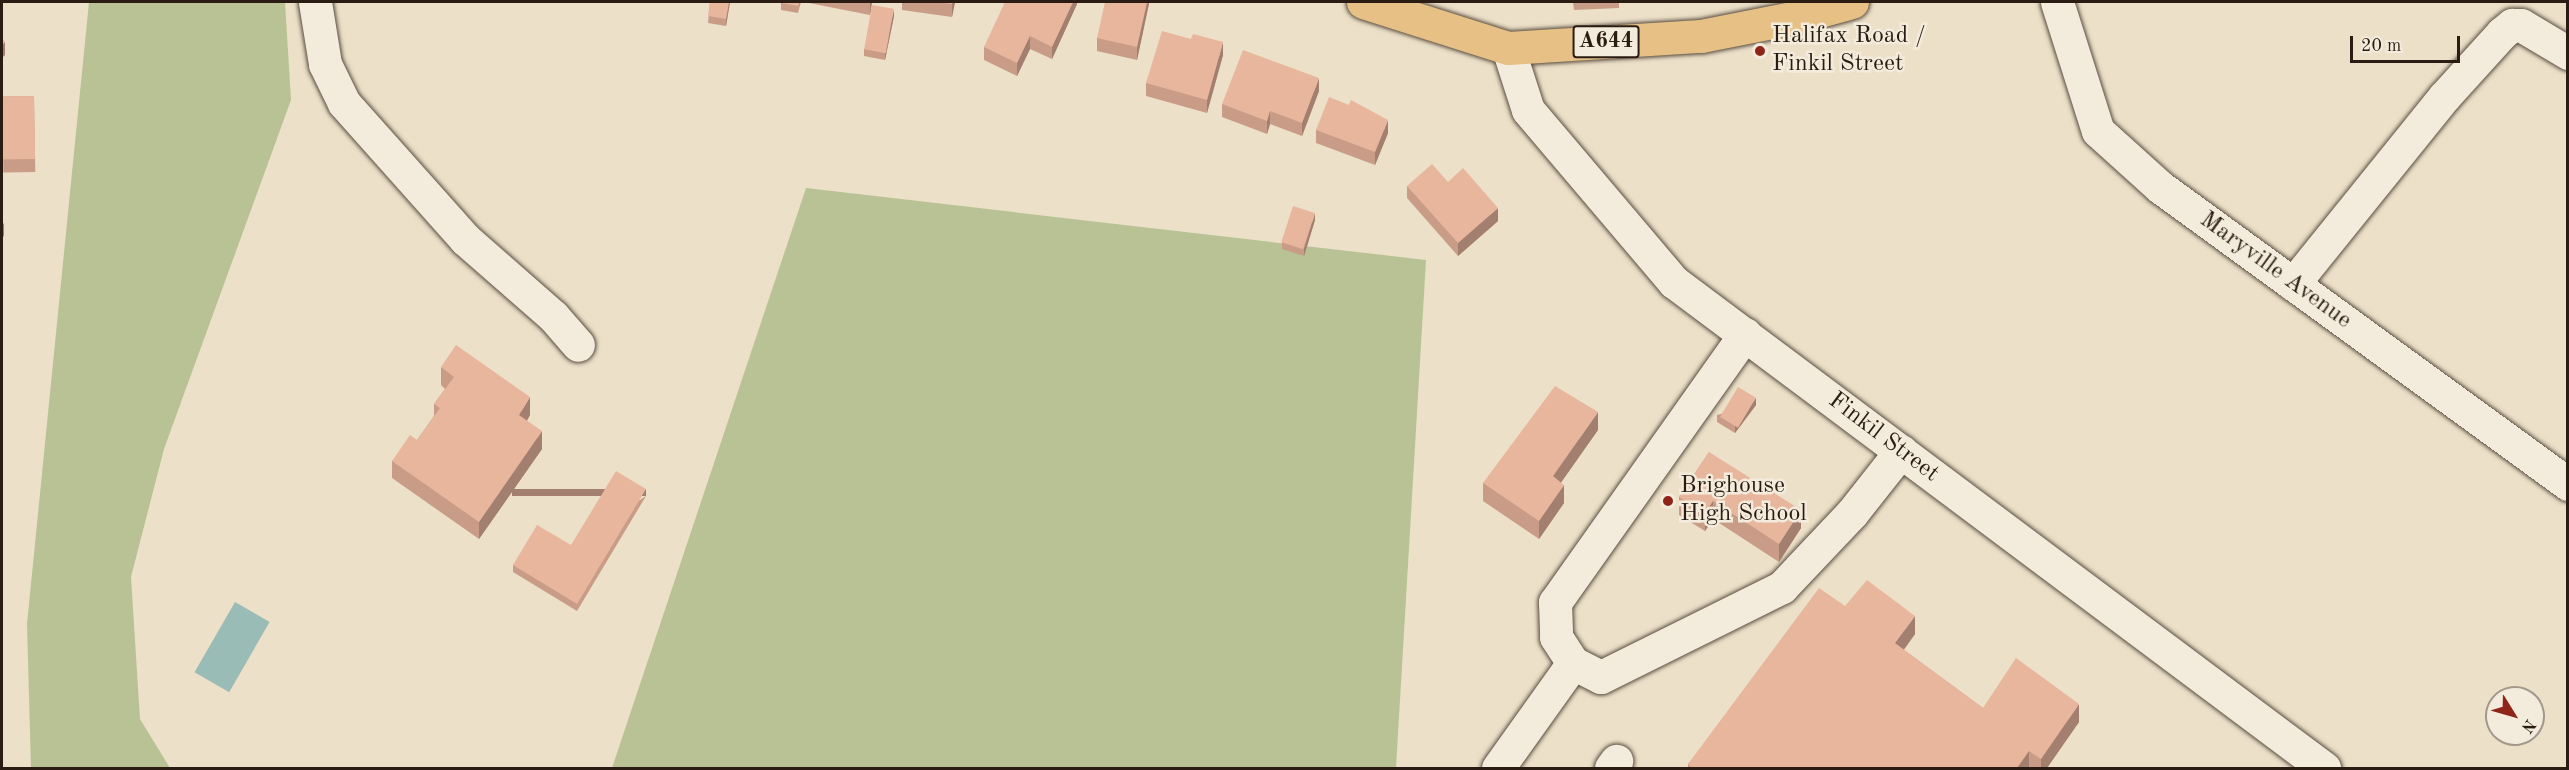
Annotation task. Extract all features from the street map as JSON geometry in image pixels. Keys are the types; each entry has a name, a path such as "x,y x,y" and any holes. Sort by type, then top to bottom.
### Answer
{"main road":[{"name":"A644","path":"1363,2 1508,48 1701,36 1797,17 1852,2"}],"street":[{"path":"315,2 325,64 344,103 465,239 553,316 578,345"},
{"name":"Maryville Avenue","path":"2057,2 2097,131 2160,187 2568,484"},
{"path":"2293,284 2444,97 2502,33 2512,25 2521,25 2568,54"},
{"name":"Finkil Street","path":"1508,48 1528,110 1674,282 2324,768"},
{"path":"1744,334 1555,602 1556,636 1573,663 1601,677 1782,587 1852,513 1901,451"},
{"path":"1498,768 1573,663"}],"green space":[{"path":"89,2 285,2 291,100 164,449 131,577 140,719 170,768 31,768 27,624"},
{"path":"806,188 1426,260 1396,768 612,768"}],"water":[{"path":"235,602 270,622 229,692 194,672"}],"building":[{"path":"710,2 729,2 726,19 708,16"},
{"path":"781,2 799,2 798,6"},
{"path":"1005,2 1073,2 1052,47 1030,36 1017,63 984,47"},
{"path":"1105,2 1147,2 1137,47 1097,38"},
{"path":"872,5 894,9 886,53 864,49"},
{"path":"1162,31 1191,39 1193,34 1223,42 1207,100 1146,83"},
{"path":"1243,50 1319,78 1302,123 1270,111 1267,121 1222,104"},
{"path":"34,96 35,159 3,160 2,97"},
{"path":"1329,97 1349,105 1351,100 1388,120 1375,152 1316,130"},
{"path":"1432,164 1448,182 1463,168 1498,208 1458,243 1407,186"},
{"path":"1293,206 1315,213 1303,249 1281,242"},
{"path":"456,345 530,397 519,415 542,431 479,522 392,461 410,435 417,440 440,408 434,404 454,377 441,367"},
{"path":"1555,386 1598,412 1553,476 1564,485 1539,521 1483,483"},
{"path":"1738,387 1756,398 1738,428 1720,417"},
{"path":"1709,452 1801,510 1779,544 1713,501 1705,513 1679,497"},
{"path":"616,471 646,489 577,604 513,565 537,525 571,545"},
{"path":"1867,580 1915,616 1895,643 1983,708 2016,658 2079,704 2041,759 2029,751 2017,768 1692,768 1688,764 1819,588 1845,606"}],"place":[{"name":"Halifax Road / Finkil Street","path":"1760,51"},
{"name":"Brighouse High School","path":"1668,501"}]}
